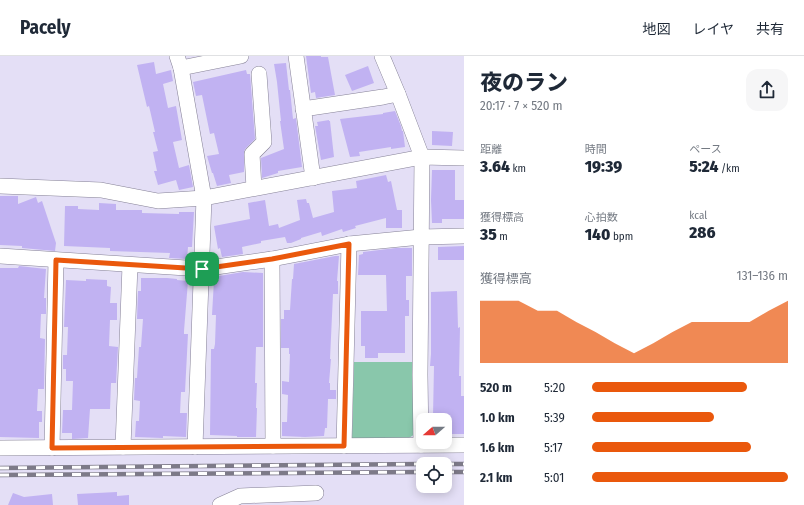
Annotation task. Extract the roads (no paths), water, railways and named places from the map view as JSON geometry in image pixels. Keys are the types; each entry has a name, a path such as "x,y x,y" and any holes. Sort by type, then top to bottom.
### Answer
{"street":[{"path":"195,447 204,198 179,62 241,56"},
{"path":"296,56 312,178"},
{"path":"382,56 422,157 420,375 421,413"},
{"path":"254,188 252,154 264,142 259,74"},
{"path":"303,109 398,94"},
{"path":"0,186 101,190 158,201 204,198 422,157 464,158"},
{"path":"0,256 202,269 272,259 349,244 421,236 464,236"},
{"path":"344,446 349,244"},
{"path":"272,259 273,446"},
{"path":"52,448 56,260"},
{"path":"123,447 130,265"},
{"path":"452,444 464,444"},
{"path":"0,448 416,445"},
{"path":"220,505 240,496 316,493"}],"railway":[{"path":"0,468 416,464"},
{"path":"452,464 464,464"},
{"path":"0,475 416,472"},
{"path":"452,472 464,472"}]}
